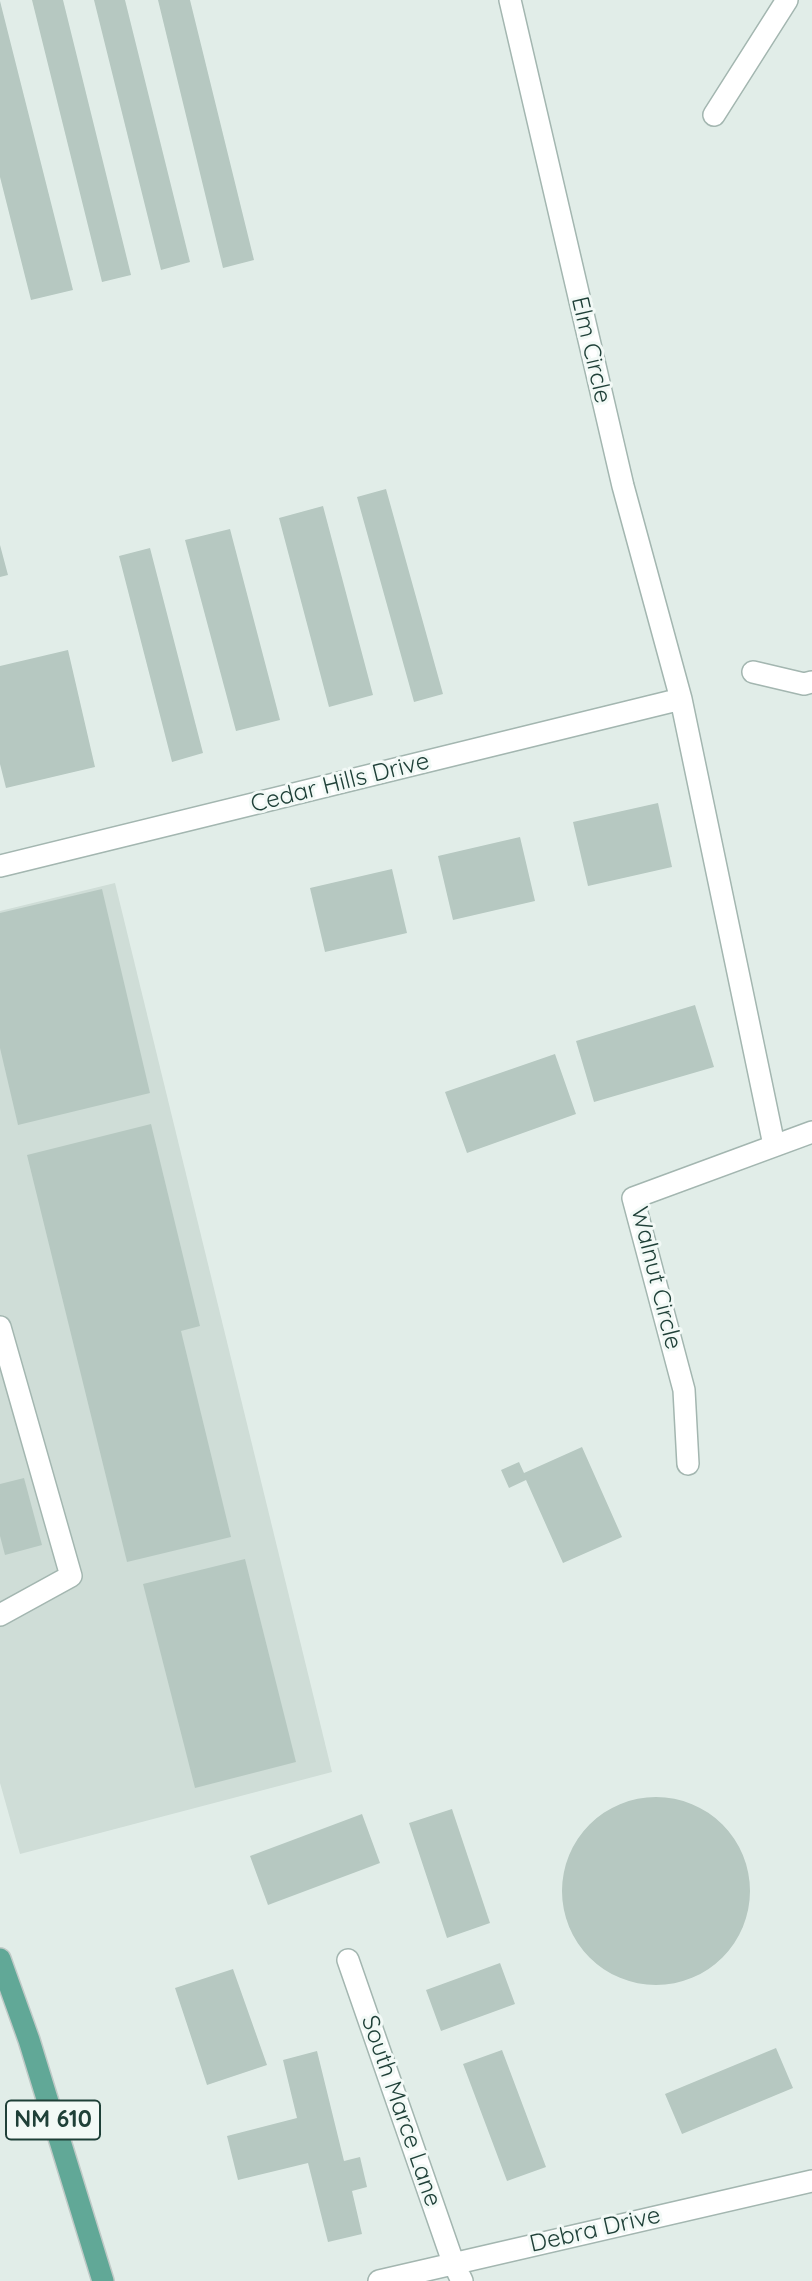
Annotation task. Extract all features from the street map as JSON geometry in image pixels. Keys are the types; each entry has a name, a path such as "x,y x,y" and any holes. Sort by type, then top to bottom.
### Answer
{"main road":[{"name":"NM 610","path":"0,1959 29,2040 103,2281"}],"street":[{"name":"Elm Circle","path":"510,0 623,486 681,699 774,1145"},
{"path":"714,116 787,0"},
{"path":"753,672 804,684 812,682"},
{"name":"Cedar Hills Drive","path":"0,866 681,699"},
{"path":"774,1145 812,1132"},
{"name":"Walnut Circle","path":"688,1464 684,1390 633,1198 774,1145"},
{"path":"0,1327 71,1576 0,1615"},
{"name":"South Marce Lane","path":"348,1960 458,2272"},
{"name":"Debra Drive","path":"379,2281 458,2272 812,2181"}],"shaded area":[{"path":"115,883 332,1772 20,1854 0,1783 0,911"}],"building":[{"path":"32,0 63,0 131,275 102,282"},
{"path":"94,0 125,0 190,262 161,270"},
{"path":"158,0 190,0 254,260 223,268"},
{"path":"0,1 73,290 31,300 0,177"},
{"path":"386,489 443,694 414,702 357,497"},
{"path":"323,506 373,695 329,707 279,518"},
{"path":"230,529 280,720 236,731 185,540"},
{"path":"0,545 8,575 0,577"},
{"path":"150,548 203,753 172,762 119,556"},
{"path":"68,650 95,767 6,788 0,764 0,666"},
{"path":"658,803 672,867 588,886 573,822"},
{"path":"520,837 535,901 453,920 438,856"},
{"path":"392,869 407,933 325,952 310,888"},
{"path":"102,889 150,1093 18,1125 0,1048 0,913"},
{"path":"695,1005 714,1067 594,1102 576,1041"},
{"path":"555,1054 576,1114 467,1153 445,1092"},
{"path":"151,1124 200,1326 181,1331 231,1537 127,1562 27,1155"},
{"path":"582,1447 622,1537 563,1563 526,1480 509,1488 501,1470 519,1462 524,1473"},
{"path":"24,1478 42,1545 5,1555 0,1536 0,1484"},
{"path":"245,1559 296,1762 195,1788 143,1584"},
{"path":"656,1797 674,1798 692,1804 723,1824 743,1855 749,1873 749,1909 743,1927 723,1958 692,1978 674,1984 656,1985 638,1984 620,1978 589,1958 569,1927 563,1909 562,1891 563,1873 569,1855 589,1824 620,1804 638,1798"},
{"path":"452,1809 490,1923 447,1938 409,1823"},
{"path":"362,1814 380,1863 268,1905 250,1856"},
{"path":"500,1963 515,2004 441,2031 426,1990"},
{"path":"233,1969 267,2065 207,2085 175,1988"},
{"path":"776,2048 793,2088 682,2134 665,2094"},
{"path":"502,2050 546,2167 507,2181 463,2064"},
{"path":"317,2051 344,2161 360,2157 367,2187 352,2191 362,2234 328,2242 308,2163 238,2180 227,2136 297,2118 283,2060"}]}
